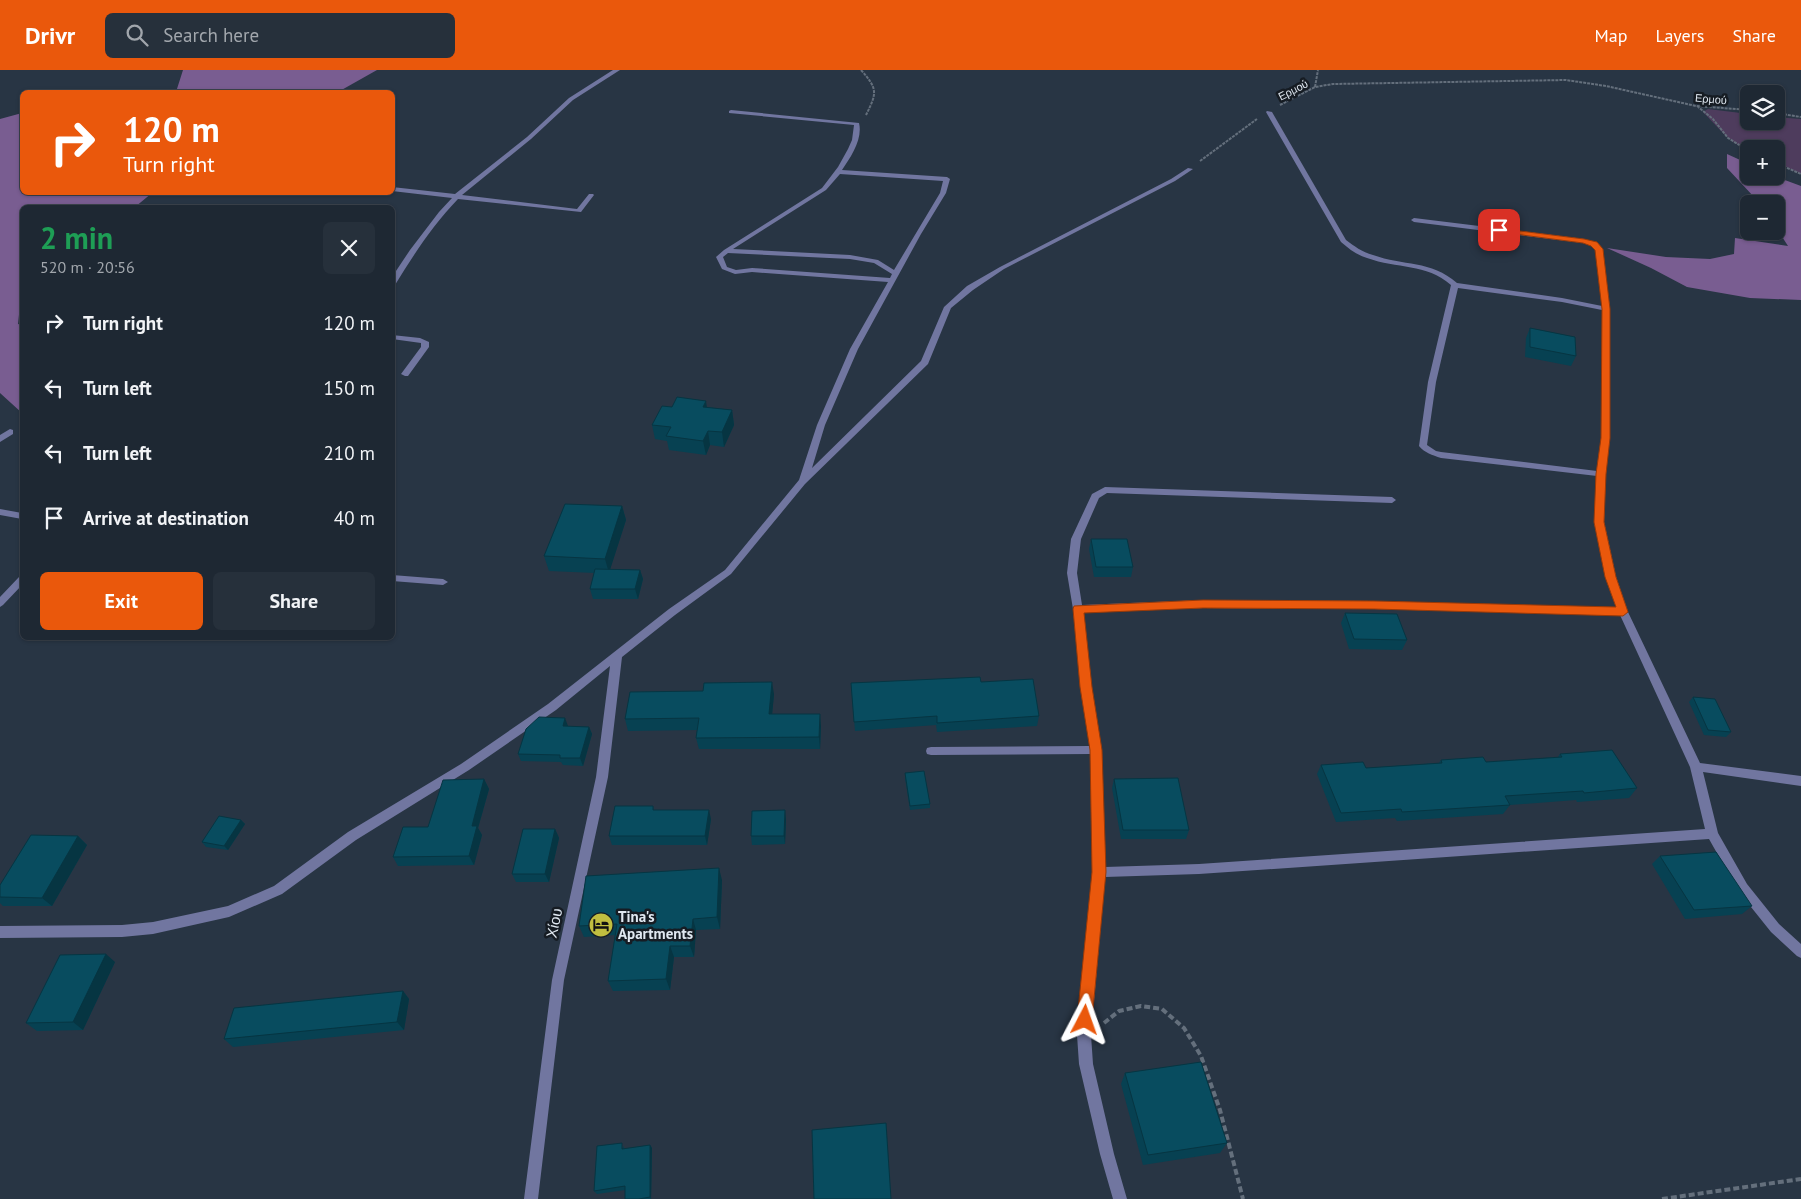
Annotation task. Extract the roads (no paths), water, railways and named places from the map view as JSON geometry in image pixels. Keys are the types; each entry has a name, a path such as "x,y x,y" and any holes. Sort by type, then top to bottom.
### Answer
{"street":[{"path":"395,278 413,250 464,188 529,138 571,99 617,70"},
{"path":"731,112 857,124 858,130 854,143 838,172 824,189 726,251 719,257 724,268 735,272 752,270 894,277"},
{"path":"1269,112 1343,241 1350,248 1377,259 1429,269 1450,279 1455,285 1562,300 1606,309"},
{"path":"0,932 122,931 153,928 229,911 278,890 352,836 465,767 544,712 672,612 728,572 802,482 925,362 948,306 970,288 1002,268 1173,180 1190,169"},
{"path":"802,482 821,425 847,366 894,277 943,193 947,179 838,172"},
{"path":"395,189 579,211 591,195"},
{"path":"1414,220 1565,238 1594,244 1599,249 1606,309 1606,438 1601,474 1599,522 1611,577 1623,612 1696,766 1712,834 1743,888 1775,928 1801,952"},
{"path":"726,251 850,257 876,261 894,277"},
{"path":"1455,285 1432,382 1422,441 1423,446 1427,450 1441,455 1601,474"},
{"path":"395,337 425,342 425,347 405,374"},
{"path":"0,439 10,432"},
{"path":"1120,1199 1107,1154 1086,1064 1084,1035 1099,872 1096,750 1072,573 1076,539 1095,496 1110,490 1392,500"},
{"path":"0,512 20,516"},
{"path":"395,578 443,582"},
{"path":"0,603 20,581"},
{"path":"1078,609 1203,604 1374,605 1623,612"},
{"name":"Χίου","path":"531,1199 558,980 602,777 617,655"},
{"path":"931,751 1096,750"},
{"path":"1696,766 1801,781"},
{"path":"1099,872 1200,868 1712,834"}],"place":[{"name":"Tina's Apartments","path":"601,925"}]}
